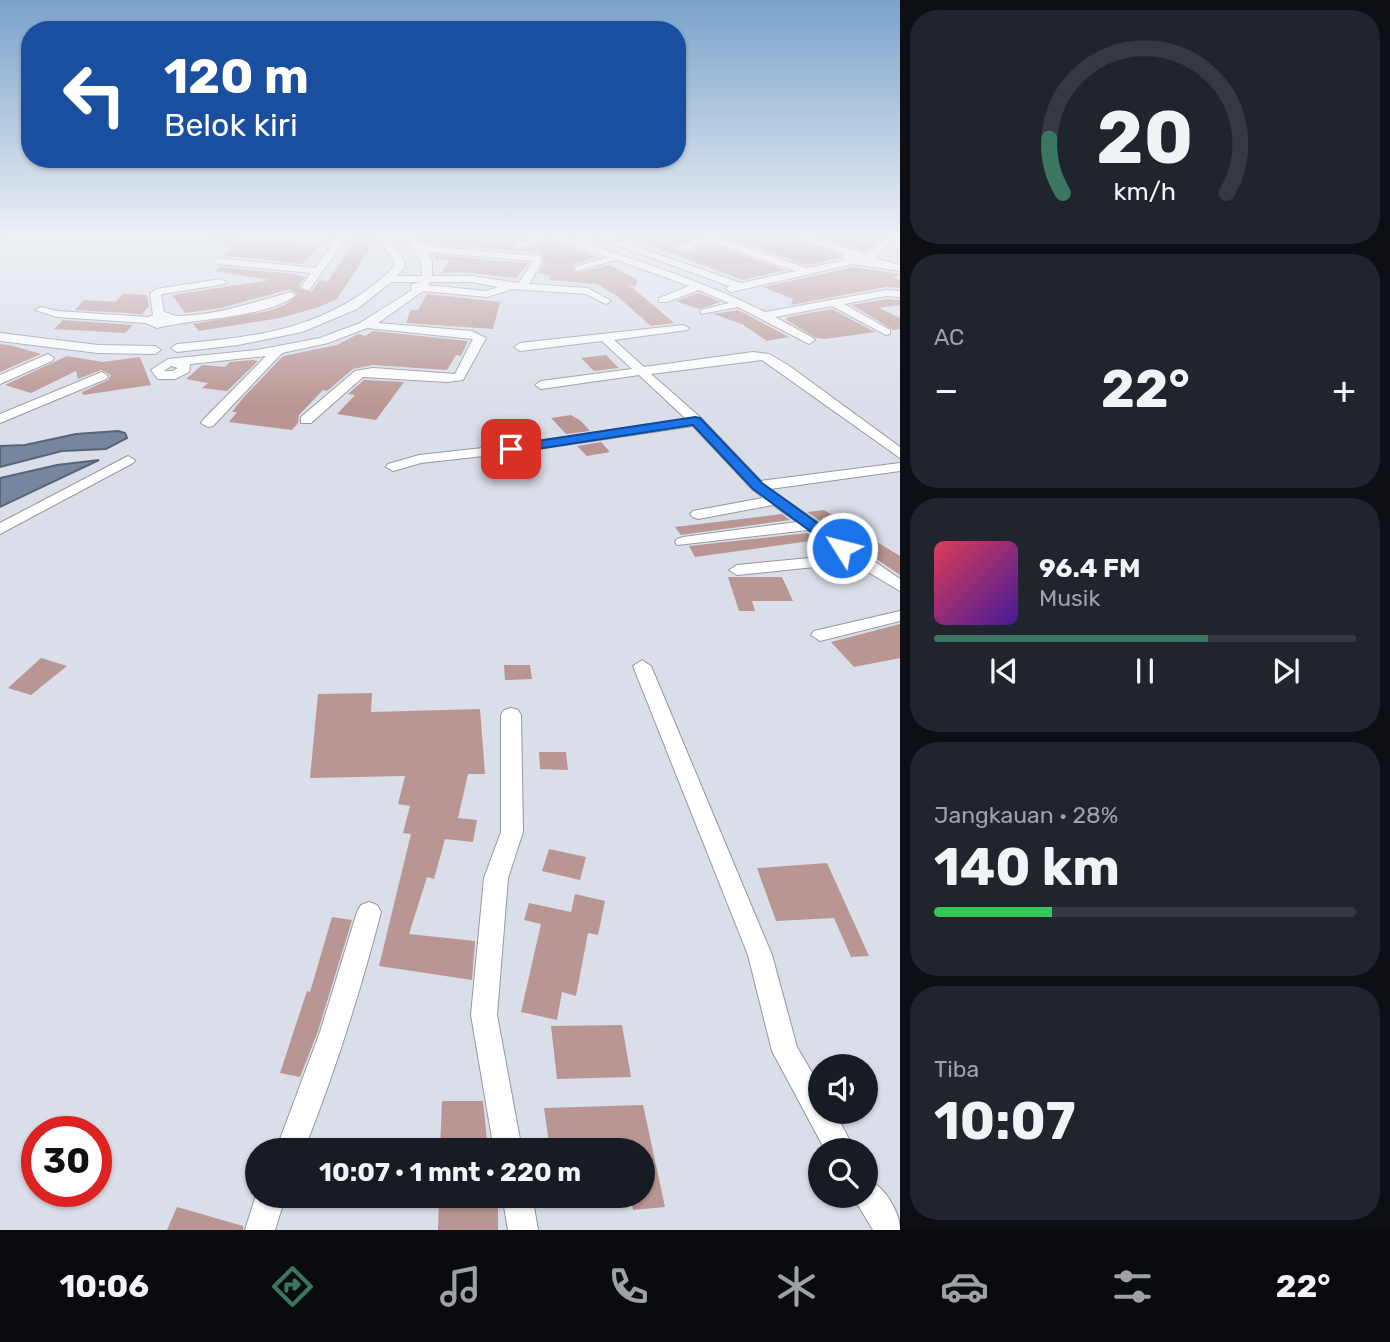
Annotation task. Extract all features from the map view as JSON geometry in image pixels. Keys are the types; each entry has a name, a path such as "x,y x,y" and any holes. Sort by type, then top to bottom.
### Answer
{"street":[{"path":"159,291 155,294 161,323"},
{"path":"0,337 98,349 155,350 167,344 177,348 222,345 324,322 359,305 376,291"},
{"path":"183,362 314,343 367,325 415,291"},
{"path":"471,291 487,294 494,291"},
{"path":"589,291 606,300"},
{"path":"663,300 686,291"},
{"path":"718,292 809,340"},
{"path":"766,315 886,293 900,294"},
{"path":"41,310 57,314 161,323 244,310 270,304 291,295"},
{"path":"833,302 886,332"},
{"path":"705,312 743,303"},
{"path":"306,420 359,374 373,372 459,377 480,338 472,334 367,325"},
{"path":"520,347 683,328"},
{"path":"604,337 695,421 757,486 856,558 900,586"},
{"path":"208,423 279,349"},
{"path":"541,385 753,356 765,357 784,368 900,454"},
{"path":"0,380 48,358"},
{"path":"0,419 102,376"},
{"path":"393,467 429,458 511,449 695,421"},
{"path":"0,529 128,460"},
{"path":"757,486 900,467"},
{"path":"698,514 776,500"},
{"path":"684,542 811,525"},
{"path":"737,570 856,558"},
{"path":"820,635 900,616"},
{"path":"642,666 760,955 785,1051 834,1138"},
{"path":"506,1138 484,1015 496,878 512,832 511,715"},
{"path":"295,1138 318,1081 369,912"},
{"path":"260,1230 267,1208"},
{"path":"519,1208 523,1230"},
{"path":"876,1208 891,1230"}],"water":[{"path":"118,431 125,433 127,438 106,449 62,451 0,467 0,446 25,445 76,434"},
{"path":"99,460 0,507 0,478 57,465"}],"building":[{"path":"196,291 281,291 221,308 185,313 172,295"},
{"path":"294,291 342,291 337,299 319,307 280,318 199,331 193,324 268,311 285,305 298,294"},
{"path":"609,291 637,291 674,323 651,326"},
{"path":"774,291 863,291 791,305 793,299"},
{"path":"699,293 721,302 699,309 676,301"},
{"path":"123,294 147,295 149,306 142,314 75,310 84,300 115,302"},
{"path":"427,294 500,302 493,329 406,323 411,310 418,310"},
{"path":"886,299 900,300 900,305 879,308 900,318 900,329 893,330 852,305"},
{"path":"832,309 875,332 816,338 786,320 787,317"},
{"path":"738,310 789,337 767,341 742,324 713,314"},
{"path":"63,320 133,325 125,333 54,329"},
{"path":"373,331 468,341 461,356 456,355 447,370 373,365 353,369 327,391 323,390 299,415 298,423 292,430 229,422 237,412 232,412 243,398 283,356 337,345 358,334 365,336"},
{"path":"0,344 9,345 41,354 0,372"},
{"path":"606,355 619,368 594,371 581,358"},
{"path":"67,356 103,362 140,357 151,385 83,395 82,392 108,380 111,375 101,370 78,379 76,371 31,393 5,385"},
{"path":"258,361 227,391 202,388 208,383 186,379 202,365 225,367 230,362"},
{"path":"364,380 404,382 376,420 337,414 355,395 348,394"},
{"path":"571,415 590,431 566,434 551,418"},
{"path":"601,442 610,452 587,456 577,446"},
{"path":"824,510 900,556 900,575 807,512"},
{"path":"782,514 790,520 681,535 675,527"},
{"path":"807,533 817,540 695,557 689,546"},
{"path":"728,577 782,577 793,601 752,601 755,611 739,611"},
{"path":"900,624 900,658 854,667 831,642"},
{"path":"41,658 67,666 31,695 8,688"},
{"path":"504,665 530,665 532,679 505,680"},
{"path":"372,693 371,712 480,709 485,774 468,774 458,818 477,820 473,842 445,839 434,879 427,877 409,934 475,941 472,980 379,966 411,834 403,833 410,806 398,804 405,776 310,778 318,694"},
{"path":"539,752 566,752 568,770 540,769"},
{"path":"549,849 586,857 580,880 542,871"},
{"path":"827,863 869,956 851,957 834,918 776,921 757,868"},
{"path":"575,894 605,901 598,935 588,933 576,996 562,992 557,1020 521,1012 541,924 524,920 529,903 571,912"},
{"path":"332,917 352,920 318,1031 300,1077 280,1073 307,991 310,992"},
{"path":"622,1025 631,1077 557,1079 551,1026"},
{"path":"442,1101 483,1101 487,1138 440,1138"},
{"path":"643,1105 650,1138 548,1138 544,1108"},
{"path":"655,1161 665,1207 655,1208"},
{"path":"177,1207 243,1226 243,1230 167,1230"},
{"path":"439,1208 498,1208 498,1230 438,1230"}],"route":[{"path":"511,449 695,421 757,486 842,548"}]}
